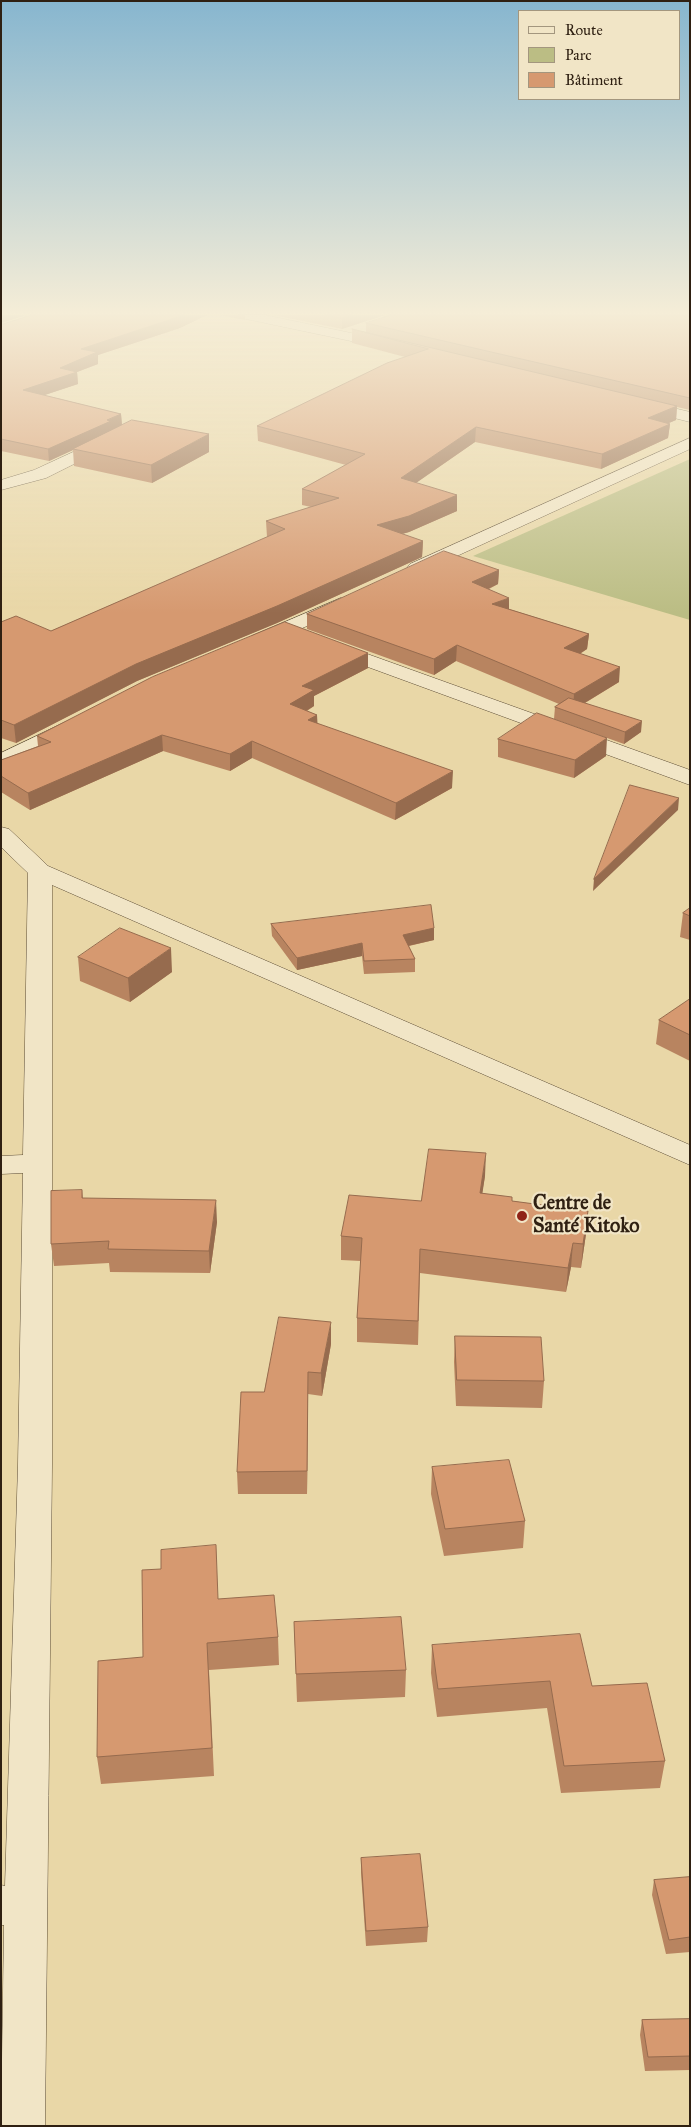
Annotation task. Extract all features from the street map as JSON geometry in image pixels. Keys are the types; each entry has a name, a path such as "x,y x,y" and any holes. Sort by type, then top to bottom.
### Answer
{"street":[{"path":"1,485 40,474 125,434"},
{"path":"402,575 690,443"},
{"path":"241,647 358,596"},
{"path":"285,629 428,684 690,778"},
{"path":"1,762 86,718"},
{"path":"1,834 22,864 690,1156"},
{"path":"20,2126 14,1907 35,1475 37,1163 22,864"},
{"path":"1,1165 37,1163"}],"green space":[{"path":"690,459 690,620 473,556"}],"building":[{"path":"1,414 120,414 107,420 111,421 48,449 1,439"},
{"path":"281,414 657,414 648,418 670,424 602,454 476,427 401,478 457,495 409,516 377,525 423,541 277,606 136,664 14,725 1,720 1,622 16,616 51,631 285,529 266,521 339,498 302,489 365,454 257,426"},
{"path":"132,420 209,434 151,465 73,449"},
{"path":"444,551 499,570 472,582 509,598 492,604 589,634 564,648 620,667 574,694 457,645 434,659 307,614"},
{"path":"285,622 368,653 302,686 314,690 290,704 317,715 308,720 453,771 396,803 252,741 230,754 162,735 28,793 1,776 1,760 51,742 37,736 152,677"},
{"path":"569,698 642,721 625,732 555,707"},
{"path":"537,713 607,738 575,760 498,739"},
{"path":"630,785 679,798 594,879"},
{"path":"431,905 434,928 403,935 415,959 364,961 362,943 297,958 271,924"},
{"path":"690,908 690,916 683,913"},
{"path":"120,928 171,948 128,978 78,957"},
{"path":"690,999 690,1035 659,1020"},
{"path":"429,1149 486,1153 480,1193 512,1197 512,1201 588,1211 583,1244 573,1243 568,1268 420,1249 418,1321 357,1318 362,1238 341,1236 349,1195 421,1201"},
{"path":"82,1190 82,1198 216,1200 209,1251 108,1249 109,1241 51,1244 51,1191"},
{"path":"279,1317 331,1322 321,1373 308,1372 307,1471 237,1472 241,1392 264,1392"},
{"path":"455,1336 541,1337 544,1381 457,1380"},
{"path":"509,1460 525,1521 445,1529 432,1467"},
{"path":"216,1545 218,1599 274,1595 278,1637 207,1643 212,1748 97,1757 98,1661 143,1657 142,1570 161,1569 161,1550"},
{"path":"401,1617 406,1670 296,1674 294,1622"},
{"path":"580,1634 592,1686 647,1683 665,1761 564,1766 550,1681 438,1689 432,1645"},
{"path":"420,1854 428,1927 366,1931 361,1858"},
{"path":"690,1877 690,1937 669,1940 654,1880"},
{"path":"690,2019 690,2056 648,2057 642,2020"}],"place":[{"name":"Centre de Santé Kitoko","path":"522,1216"}]}
